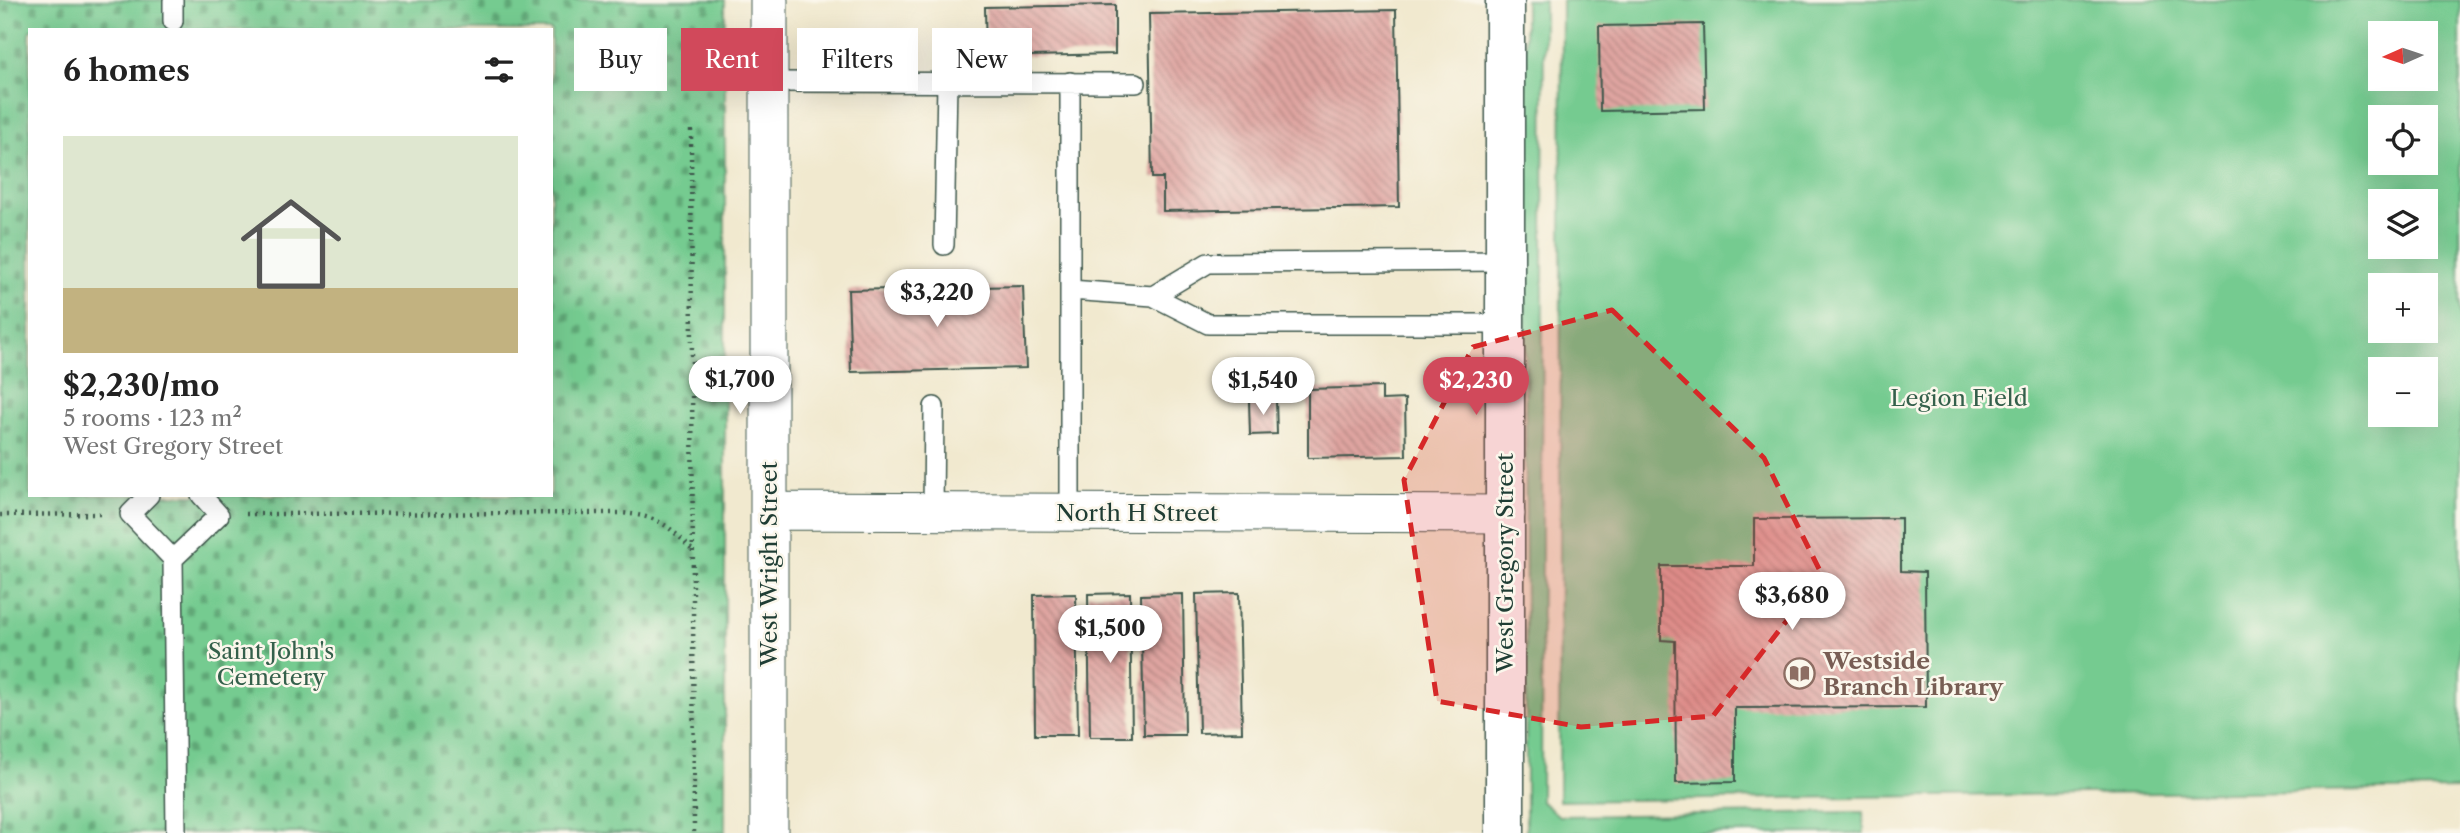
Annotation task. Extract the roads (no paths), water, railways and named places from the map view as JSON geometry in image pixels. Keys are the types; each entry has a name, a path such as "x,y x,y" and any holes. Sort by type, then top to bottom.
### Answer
{"street":[{"name":"West Wright Street","path":"769,0 769,28"},
{"name":"West Gregory Street","path":"1505,0 1505,833"},
{"name":"West Wright Street","path":"769,91 769,833"},
{"name":"North H Street","path":"769,511 1506,514"}],"lane":[{"path":"173,0 173,21"},
{"path":"783,82 932,82"},
{"path":"1032,82 1136,83"},
{"path":"1070,82 1070,512"},
{"path":"944,244 947,91"},
{"path":"1153,296 1208,263 1505,261"},
{"path":"1070,290 1153,296 1208,324 1506,324"},
{"path":"933,511 934,407"},
{"path":"147,497 130,514 173,559 176,833"},
{"path":"173,559 219,515 203,497"}],"place":[{"name":"Westside Branch Library","path":"1800,674"}],"park label":[{"name":"Legion Field","path":"1959,398"},
{"name":"Saint John's Cemetery","path":"271,664"}]}
